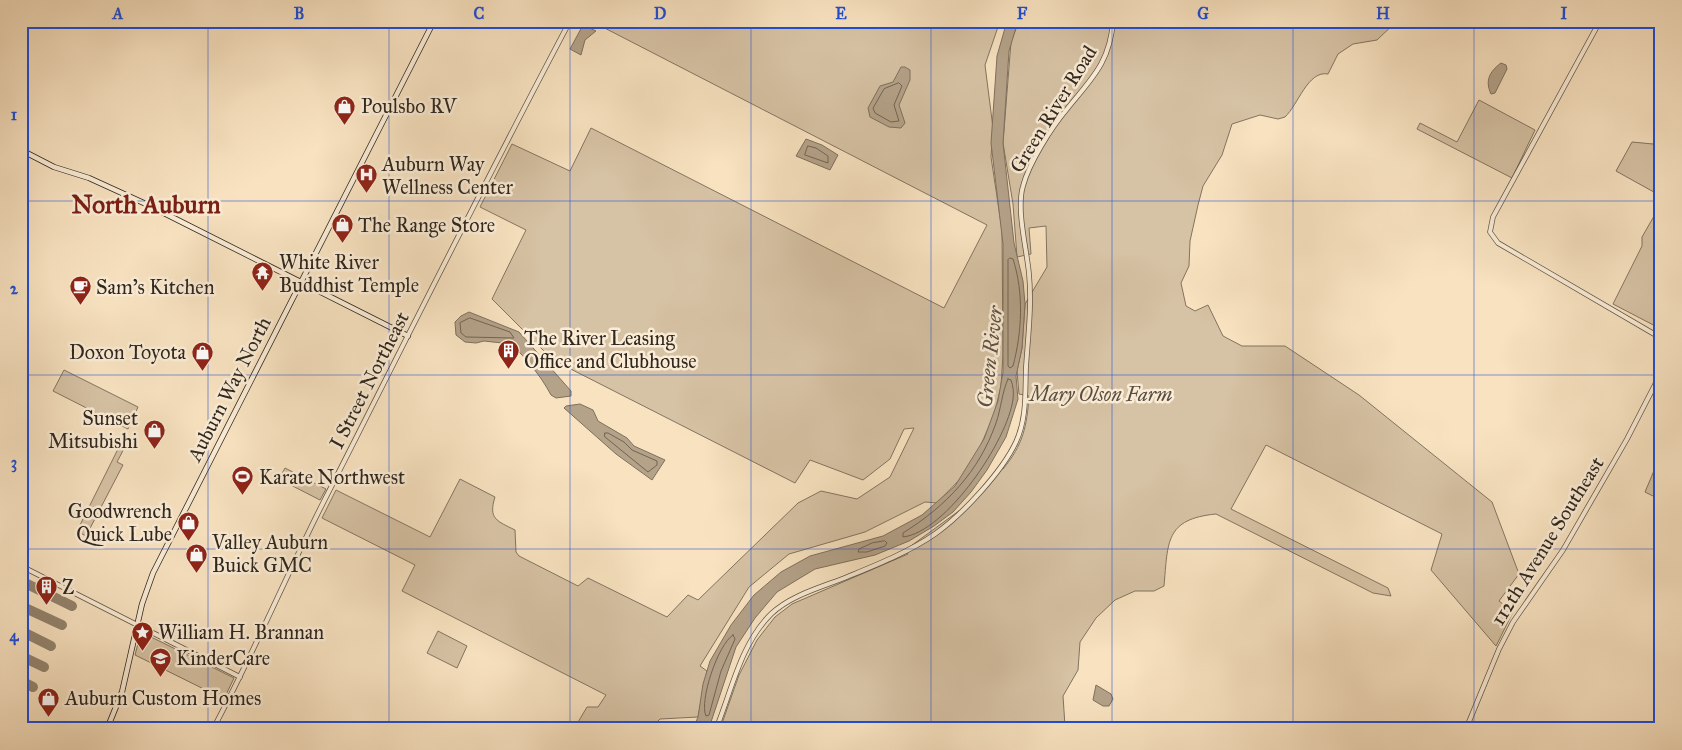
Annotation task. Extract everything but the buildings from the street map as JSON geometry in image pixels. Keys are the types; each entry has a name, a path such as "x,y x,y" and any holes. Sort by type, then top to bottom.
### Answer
{"main road":[{"name":"Auburn Way North","path":"107,729 122,692 144,595 160,558 434,21"},
{"path":"21,150 54,167 89,178 146,204 408,336"}],"street":[{"name":"I Street Northeast","path":"213,729 268,621 306,537 505,144 570,21"},
{"name":"Green River Road","path":"716,729 738,666 759,629 772,614 791,600 904,550 935,534 1001,468 1020,432 1024,414 1031,293 1021,204 1022,187 1059,120 1098,72 1109,48 1113,21"},
{"path":"1600,21 1490,226 1492,236 1498,243 1661,338"},
{"name":"112th Avenue Southeast","path":"1466,729 1499,649 1513,622 1563,550 1627,439 1661,373"},
{"path":"21,566 240,677"}],"green space":[{"path":"591,21 1000,21 985,65 993,128 991,157 1002,230 1003,354 1001,386 994,415 979,449 961,478 937,503 925,502 865,532 789,554 749,587 700,666 707,671 698,717 660,719 650,729 574,729 587,707 598,707 606,695 402,591 415,565 322,518 336,490 430,537 460,479 495,497 493,504 494,515 499,521 515,530 516,552 519,556 578,586 588,578 667,617 688,595 698,600 798,503 821,491 857,499 890,477 914,428 904,429 890,459 863,480 810,460 795,483 553,360 492,299 526,230 480,207 512,144 570,171 591,128 944,308 987,225"},
{"name":"Mary Olson Farm","path":"1019,21 1397,21 1377,40 1353,44 1338,54 1328,74 1321,74 1309,83 1285,117 1278,119 1260,115 1232,124 1222,155 1203,186 1190,241 1189,266 1181,283 1186,306 1195,311 1208,305 1223,336 1242,346 1285,346 1359,395 1492,502 1519,574 1499,601 1513,612 1496,646 1431,570 1442,534 1266,445 1231,509 1388,588 1391,596 1373,593 1216,514 1199,517 1187,521 1178,527 1172,535 1167,557 1164,586 1154,591 1135,591 1115,600 1096,618 1080,642 1078,670 1063,696 1065,726 1069,729 720,729 739,675 757,640 775,617 792,604 908,554 904,551 967,505 1001,468 1003,469 1015,452 1023,435 1029,396 1019,394 1017,371 1022,348 1025,304 1047,267 1046,226 1029,228 1031,254 1017,257 1013,204 1003,143 1011,42"},
{"path":"1479,100 1535,130 1512,178 1417,129 1420,123 1457,142"},
{"path":"1661,130 1661,196 1616,171 1632,142 1653,144"},
{"path":"1661,204 1661,329 1613,304 1642,246 1642,237"},
{"path":"64,370 138,407 128,429 53,391"},
{"path":"124,437 129,439 117,462 123,465 86,536 77,531"},
{"path":"1661,454 1661,500 1645,492"},
{"path":"285,468 326,489 320,500 279,479"},
{"path":"438,631 467,646 457,668 427,653"},
{"path":"141,632 234,678 224,699 135,655"}],"water":[{"path":"1007,21 1018,21 1009,51 1003,143 1014,243 1023,281 1025,304 1022,348 1016,376 1018,399 1006,437 987,470 971,492 953,512 934,526 909,541 875,555 815,569 777,592 755,618 736,647 709,728 693,729 698,717 703,684 710,661 731,625 754,595 781,572 810,556 883,536 922,515 955,486 984,439 998,401 1003,372 1003,244 991,143 997,56"},
{"path":"583,25 596,31 585,40 581,55 570,49"},
{"path":"1501,63 1506,65 1507,69 1495,93 1491,94 1488,85 1489,77"},
{"path":"901,67 910,70 910,80 899,105 905,123 901,128 889,127 870,117 868,108 880,86 893,82"},
{"path":"806,139 822,145 838,155 830,170 796,156"},
{"path":"469,312 519,332 571,391 571,396 556,398 551,395 533,368 511,344 484,341 476,343 465,342 456,335 455,322"},
{"path":"580,404 593,410 598,421 627,438 634,446 665,460 652,480 616,454 564,408"},
{"path":"1096,685 1111,694 1113,699 1109,706 1103,706 1093,700"}],"taxiway":[{"path":"21,581 72,606"},
{"path":"21,606 62,625"},
{"path":"21,631 51,646"},
{"path":"21,656 44,667"},
{"path":"21,681 33,687"}],"place":[{"name":"Poulsbo RV","path":"345,125"},
{"name":"Auburn Way Wellness Center","path":"366,194"},
{"name":"The Range Store","path":"342,244"},
{"name":"White River Buddhist Temple","path":"263,292"},
{"name":"Sam's Kitchen","path":"80,306"},
{"name":"The River Leasing Office and Clubhouse","path":"508,369"},
{"name":"Doxon Toyota","path":"202,371"},
{"name":"Sunset Mitsubishi","path":"154,449"},
{"name":"Karate Northwest","path":"243,496"},
{"name":"Goodwrench Quick Lube","path":"188,541"},
{"name":"Valley Auburn Buick GMC","path":"196,573"},
{"name":"Z","path":"46,606"},
{"name":"William H. Brannan","path":"142,651"},
{"name":"KinderCare","path":"160,677"},
{"name":"Auburn Custom Homes","path":"49,717"}],"district":[{"name":"North Auburn","path":"146,204"}],"water label":[{"name":"Green River","path":"990,357"}]}
